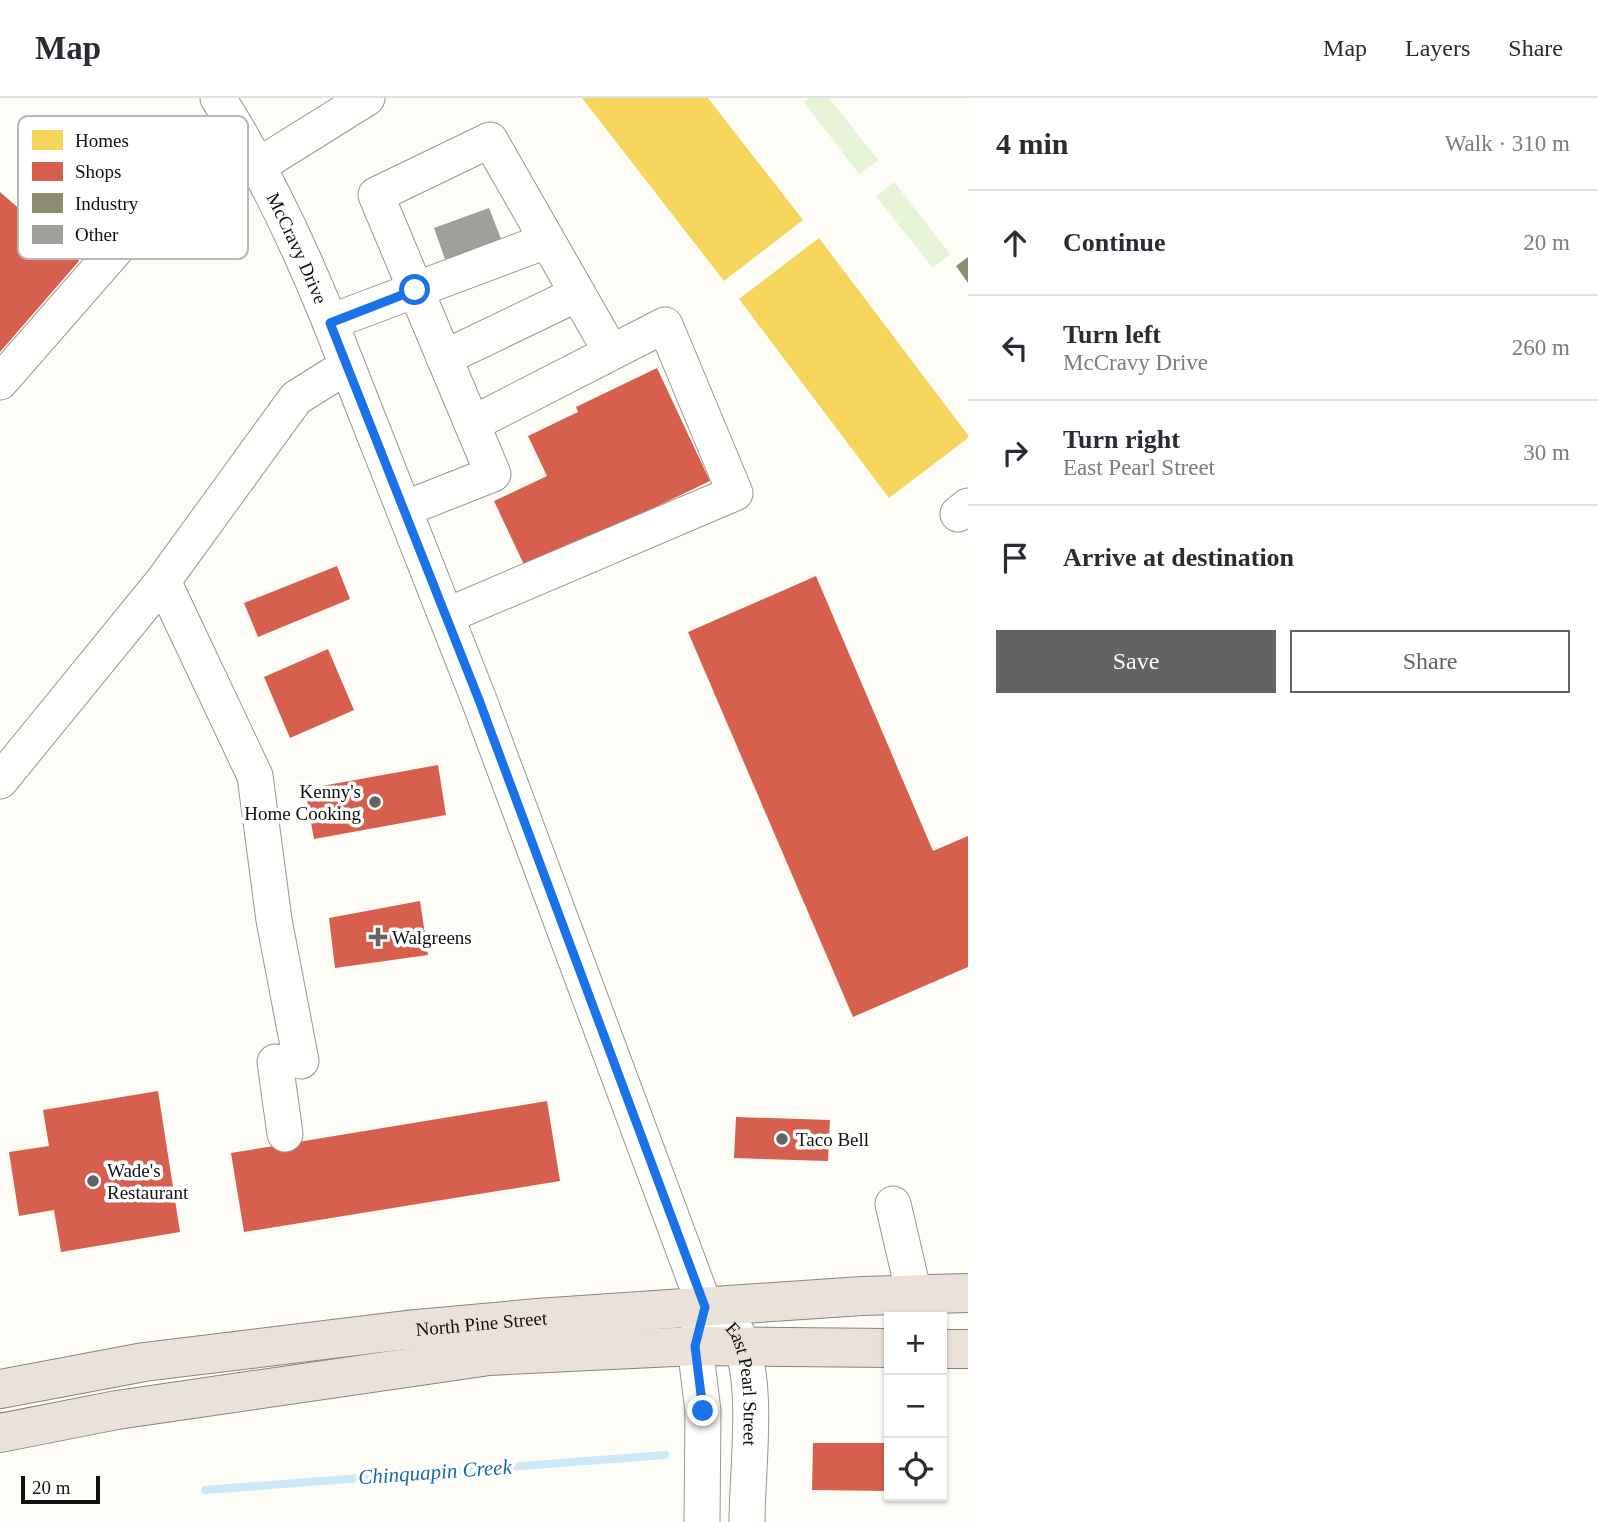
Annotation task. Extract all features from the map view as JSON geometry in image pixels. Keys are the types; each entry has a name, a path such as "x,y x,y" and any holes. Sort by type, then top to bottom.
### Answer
{"highway":[{"name":"North Pine Street","path":"0,1389 144,1362 288,1343 537,1318 914,1294 968,1293"},
{"name":"North Pine Street","path":"0,1433 117,1410 489,1356 740,1345 884,1348"},
{"path":"947,1349 968,1349"}],"street":[{"name":"McCravy Drive","path":"218,98 229,116"},
{"path":"258,166 368,98"},
{"path":"404,509 493,474 376,195 490,139 611,352"},
{"name":"McCravy Drive","path":"248,148 311,274 404,509 705,1307"},
{"path":"330,323 546,241"},
{"path":"0,382 108,259"},
{"path":"444,358 577,294"},
{"path":"446,616 735,493 665,325 472,424"},
{"path":"0,781 163,580 296,398 347,366"},
{"path":"163,580 255,776 274,920 288,1061 285,1134"},
{"path":"893,1204 914,1294"},
{"name":"East Pearl Street","path":"702,1522 703,1411 695,1346 705,1307 737,1332 748,1377 751,1410 747,1522"}],"green space":[{"path":"809,98 829,98 878,160 859,174 804,102"},
{"path":"894,182 950,254 933,268 876,196"}],"building: Homes":[{"path":"582,98 708,98 803,220 724,281"},
{"path":"819,238 968,435 968,438 889,498 739,299"}],"building: Shops":[{"path":"0,192 18,208 18,259 79,261 0,352"},
{"path":"657,368 710,481 526,569 494,501 547,476 528,436 578,412 576,407"},
{"path":"337,566 350,599 258,637 244,603"},
{"path":"816,576 933,851 968,836 968,967 853,1017 688,632"},
{"path":"328,649 354,710 290,738 264,677"},
{"name":"Kenny's Home Cooking","path":"438,765 446,815 314,839 305,789"},
{"name":"Walgreens","path":"420,901 428,955 335,968 329,918"},
{"name":"Wade's Restaurant","path":"158,1091 180,1232 61,1252 54,1210 19,1216 9,1152 49,1146 43,1110"},
{"path":"547,1101 560,1181 244,1232 231,1153"},
{"name":"Taco Bell","path":"736,1117 830,1120 828,1161 734,1158"},
{"path":"813,1443 884,1443 884,1491 812,1490"}],"building: Industry":[{"path":"968,257 968,283 956,266"}],"building: Other":[{"path":"489,208 503,244 447,265 434,228"}],"waterway":[{"name":"Chinquapin Creek","path":"205,1490 665,1455"}],"place":[{"name":"Kenny's Home Cooking","path":"375,802"},
{"name":"Walgreens","path":"378,937"},
{"name":"Taco Bell","path":"782,1139"},
{"name":"Wade's Restaurant","path":"93,1181"}],"route":[{"path":"415,290 330,323 479,700 705,1307 695,1346 703,1411"}]}
